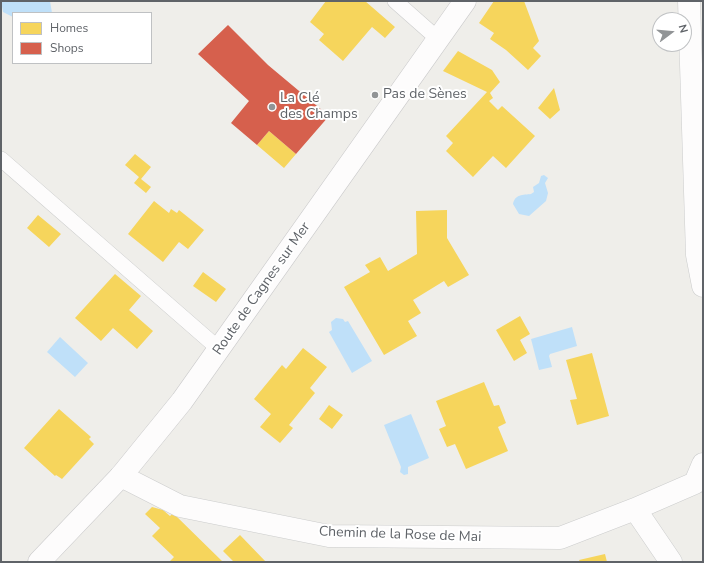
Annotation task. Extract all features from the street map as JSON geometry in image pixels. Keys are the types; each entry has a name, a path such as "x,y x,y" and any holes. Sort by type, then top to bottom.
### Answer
{"street":[{"name":"Route de Cagnes sur Mer","path":"39,562 121,476 182,401 465,1"},
{"path":"689,1 703,286"},
{"name":"Chemin de la Rose de Mai","path":"121,476 180,506 329,536 560,538 635,509 694,483 703,464"},
{"path":"635,509 671,562"}],"lane":[{"path":"395,1 438,39"},
{"path":"1,159 219,349"}],"water":[{"path":"1,1 50,1 52,12 12,12 12,16 3,12"},
{"path":"544,175 548,178 545,183 548,193 546,201 529,216 519,214 513,204 514,201 517,197 534,192 533,187 539,183 541,176"},
{"path":"336,318 343,319 345,322 348,321 372,361 352,373 329,332 332,330 331,322"},
{"path":"572,327 577,346 550,354 549,356 552,367 539,370 531,339"},
{"path":"60,337 88,363 75,377 47,352"},
{"path":"411,414 429,458 408,467 408,474 404,475 400,472 401,467 384,425"}],"building: Homes":[{"path":"326,1 365,1 395,27 385,38 372,27 343,61 319,40 324,34 310,22"},
{"path":"494,1 524,1 539,41 533,48 541,56 528,70 506,50 490,39 494,33 479,23"},
{"path":"458,51 492,70 500,82 490,93 493,98 489,101 498,110 502,106 535,136 506,168 493,156 473,177 446,151 453,143 446,136 487,92 443,71"},
{"path":"554,88 560,110 550,119 538,108"},
{"path":"269,131 296,154 284,168 257,145"},
{"path":"135,154 151,167 141,179 151,187 146,193 134,183 139,177 125,165"},
{"path":"154,201 169,213 171,209 177,213 179,210 204,230 188,249 179,242 163,262 128,234"},
{"path":"447,210 447,238 469,275 448,287 444,281 413,300 421,313 408,321 417,336 384,355 344,287 370,272 365,265 380,257 388,271 417,254 416,211"},
{"path":"38,215 61,234 49,247 27,228"},
{"path":"203,272 226,289 216,302 193,286"},
{"path":"115,274 141,296 129,310 153,331 137,349 113,328 101,341 75,318"},
{"path":"520,316 530,334 520,340 527,353 514,361 496,330"},
{"path":"303,348 327,367 310,388 315,393 289,425 293,428 280,443 260,427 271,414 254,399 282,365 286,369"},
{"path":"592,353 609,416 577,425 570,400 577,399 566,360"},
{"path":"484,382 494,406 499,405 506,423 498,427 508,451 466,469 455,444 447,447 439,429 446,426 436,401"},
{"path":"329,405 343,415 332,429 319,419"},
{"path":"59,409 91,437 89,439 94,444 62,479 56,475 55,476 24,448"},
{"path":"152,507 163,510 170,516 173,513 223,562 169,562 174,557 152,536 160,528 145,514"},
{"path":"240,535 266,562 234,562 223,551"},
{"path":"605,554 607,562 580,562 579,560"}],"building: Shops":[{"path":"228,25 268,65 329,116 296,154 269,131 257,145 231,123 249,101 198,54"}],"place":[{"name":"Pas de Sènes","path":"375,95"},
{"name":"La Clé des Champs","path":"272,107"}]}
